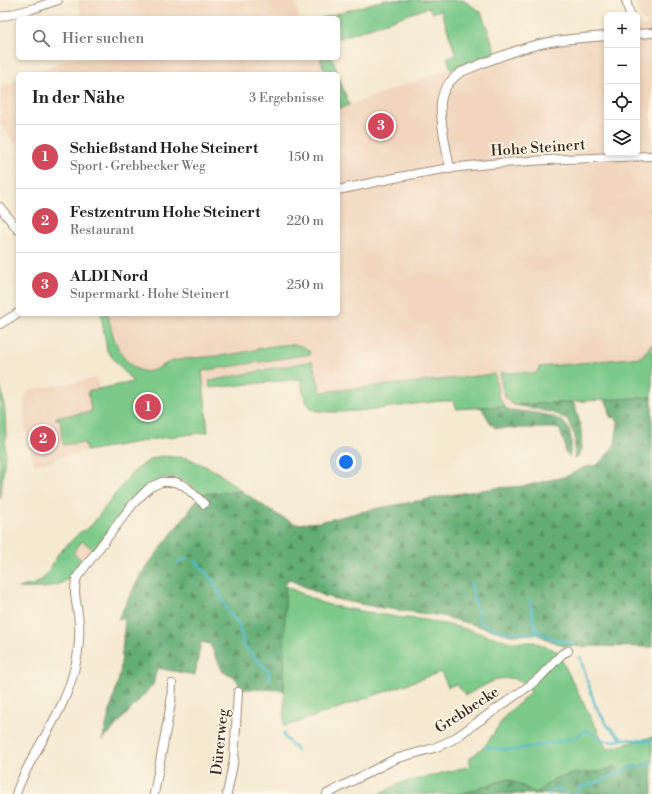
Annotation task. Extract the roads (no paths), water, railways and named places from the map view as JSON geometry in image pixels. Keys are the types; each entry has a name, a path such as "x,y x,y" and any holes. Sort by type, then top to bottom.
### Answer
{"street":[{"path":"0,17 32,9 58,0"},
{"path":"626,0 629,12"},
{"path":"640,34 652,33"},
{"path":"450,169 440,105 446,88 452,79 461,72 538,45 566,40 604,36"},
{"name":"Hohe Steinert","path":"340,190 410,175 450,169 567,159 652,156"},
{"path":"0,207 16,227"},
{"path":"0,324 16,314"},
{"path":"16,794 26,769 59,711 74,672 78,640 78,619 75,597 75,584 77,577 133,504 150,487 162,482 175,482 185,486 204,504"},
{"name":"Grebbecke","path":"327,794 395,759 434,748 452,740 529,686 562,654 568,651"},
{"path":"154,794 171,703 172,684"},
{"name":"Dürerweg","path":"227,794 234,759 238,692"}],"waterway":[{"path":"178,562 186,559"},
{"path":"196,561 214,582 228,612 238,623 245,647 269,672 269,680"},
{"path":"471,582 474,601 481,623 505,632 538,633"},
{"path":"530,600 534,624 538,633 563,642 575,643"},
{"path":"580,657 595,705 608,726 622,739 652,741"},
{"path":"485,746 496,749 515,750 574,738 585,731 588,731 601,739 612,742 622,739"},
{"path":"284,732 284,737 297,750"},
{"path":"576,794 580,787 598,782 629,768 645,766 652,762"},
{"path":"547,794 557,788 567,794"}],"place":[{"name":"ALDI Nord","path":"381,126"},
{"name":"Schießstand Hohe Steinert","path":"148,407"},
{"name":"Festzentrum Hohe Steinert","path":"43,439"}]}
